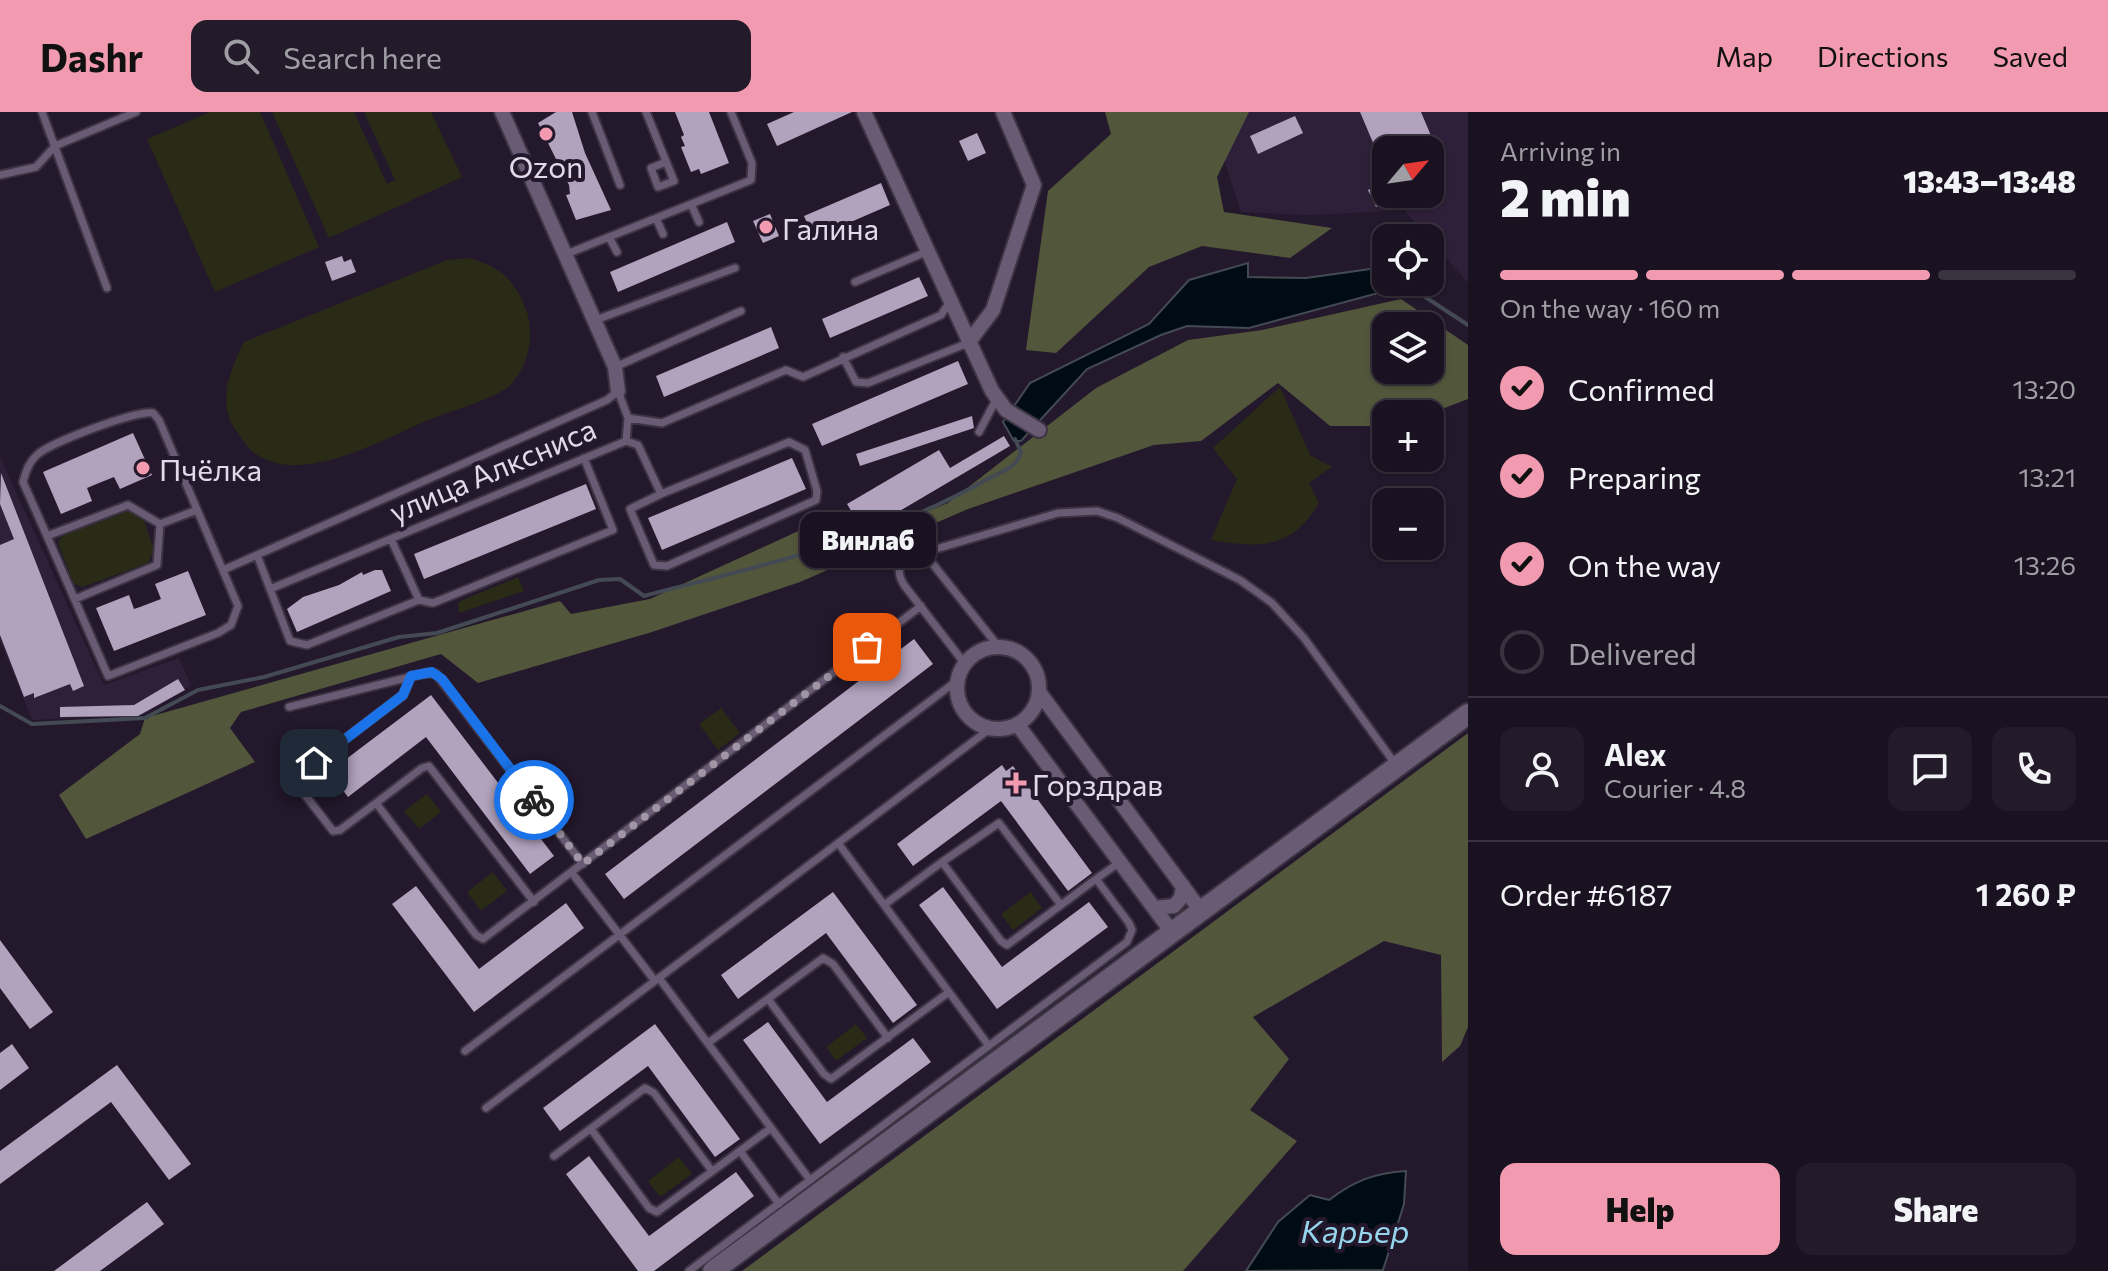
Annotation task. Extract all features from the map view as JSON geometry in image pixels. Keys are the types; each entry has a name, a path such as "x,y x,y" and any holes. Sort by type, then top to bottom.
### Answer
{"main road":[{"path":"713,1271 1468,714"}],"street":[{"name":"улица Алксниса","path":"503,112 563,255 615,367 618,391"},
{"path":"864,112 949,303 1001,404 1039,430"},
{"path":"968,343 993,310 1034,185 1003,112"},
{"path":"1039,692 1031,713 1017,724 991,728 965,712 957,692 965,664 983,649 998,646 1015,650 1032,663 1039,692 1201,911"},
{"path":"1017,724 1172,932"},
{"path":"1154,908 1174,906 1181,898 1183,886"}],"lane":[{"path":"42,112 107,288"},
{"path":"0,175 36,167 55,146 135,112"},
{"path":"592,112 620,185"},
{"path":"646,112 666,162"},
{"path":"563,255 751,180 752,163 731,112"},
{"path":"691,204 699,222"},
{"path":"656,218 663,234"},
{"path":"609,237 617,252"},
{"path":"855,282 926,252"},
{"path":"593,321 735,268"},
{"path":"628,418 662,423 786,370 803,377 941,315 949,303"},
{"path":"615,367 741,311"},
{"path":"843,357 856,382 868,383 968,343"},
{"path":"223,570 607,400 618,391"},
{"name":"улица Алксниса","path":"270,589 626,441 628,418 618,391"},
{"path":"979,432 1001,404"},
{"path":"145,411 153,413 159,420 238,606 231,625 218,633 108,676 47,536 23,482 27,467 39,452 145,411"},
{"path":"626,441 638,445 661,494"},
{"path":"789,442 805,450 817,491 816,500 667,566 654,565 630,509 661,494 789,442"},
{"path":"257,555 290,641 307,645 419,600 433,603 613,530 584,458"},
{"path":"47,536 128,505 160,524"},
{"path":"160,524 197,510"},
{"path":"965,664 898,571 906,559 1058,513 1097,511 1118,518 1240,580 1272,603 1338,683 1397,766"},
{"path":"75,599 157,565 160,524"},
{"path":"391,539 419,600"},
{"path":"924,553 998,646"},
{"path":"376,803 479,938 488,937 921,606"},
{"path":"289,707 432,672 442,679 583,864"},
{"path":"411,676 403,695 296,777 298,787 333,831 340,830 429,766 534,902"},
{"path":"465,1051 958,680"},
{"path":"486,1108 991,728"},
{"path":"884,905 999,823 1061,905"},
{"path":"838,843 989,1046"},
{"path":"942,862 1004,944 1120,862"},
{"path":"572,873 708,1043 810,1180"},
{"path":"689,1271 1131,936 1129,923 1096,879"},
{"path":"708,1043 819,961 828,959 888,1038"},
{"path":"768,999 827,1078 835,1077 949,992"},
{"path":"554,1156 642,1090 650,1089 712,1171"},
{"path":"591,1129 653,1211 771,1128"},
{"path":"740,1151 779,1204"}],"shaded area":[{"path":"1229,112 1468,112 1468,283 1444,256 1444,224 1416,224 1404,210 1311,215 1241,212 1217,137"},
{"path":"0,457 104,685 179,658 191,685 145,714 32,720 0,640"}],"green space":[{"path":"210,112 260,112 319,247 215,292 147,139"},
{"path":"272,112 354,112 387,184 395,180 364,112 431,112 462,177 329,238"},
{"path":"1105,112 1249,112 1217,177 1224,212 1332,228 1290,258 1202,246 1149,267 1056,353 1026,350 1048,191 1111,134"},
{"path":"468,258 496,269 510,281 525,307 530,328 529,349 521,369 509,386 483,400 366,448 318,463 294,465 272,462 249,448 231,422 226,399 230,376 244,342 447,260"},
{"path":"1401,299 1420,312 1372,312 1372,384 1444,384 1444,329 1468,345 1468,399 1444,408 1444,400 1372,400 1372,426 1330,426 1278,383 1201,441 1154,445 968,509 800,582 652,632 478,683 441,654 241,712 230,728 255,762 86,839 59,795 140,734 145,718 560,601 571,614 650,599 805,528 850,542 948,503 1096,388 1188,340 1262,330"},
{"path":"1280,387 1310,455 1332,467 1309,483 1319,503 1297,530 1272,542 1244,544 1211,540 1237,479 1213,448"},
{"path":"129,511 144,521 154,550 148,563 83,587 74,584 58,543 62,536"},
{"path":"518,577 524,591 459,613 458,602"},
{"path":"721,708 740,733 718,750 699,724"},
{"path":"1468,733 1468,1027 1460,1046 1442,1062 1441,955 1384,941 1253,1017 1289,1059 1250,1110 1297,1141 1183,1271 742,1271"},
{"path":"427,794 441,812 419,829 404,811"},
{"path":"493,872 507,891 481,911 467,892"},
{"path":"1031,892 1042,908 1013,930 1001,914"},
{"path":"856,1024 867,1038 836,1061 826,1047"},
{"path":"679,1157 692,1174 660,1197 648,1181"}],"water":[{"path":"1248,263 1248,277 1306,278 1372,269 1372,295 1249,328 1187,326 1161,335 1087,369 1021,441 1014,441 1003,422 1030,383 1149,324 1189,280"},
{"name":"Карьер","path":"1406,1171 1404,1204 1383,1270 1246,1271 1278,1222 1310,1195 1329,1200 1365,1179"}],"building":[{"path":"556,112 572,112 585,153 611,210 576,220 566,195 570,194 569,185 538,123"},
{"path":"675,112 709,112 729,163 701,174 699,169 691,172 681,147 685,146 681,137 684,135"},
{"path":"794,112 852,112 777,146 767,124"},
{"path":"1360,112 1421,112 1431,136 1372,136 1372,140"},
{"path":"1295,116 1303,133 1258,154 1250,136"},
{"path":"977,133 986,153 968,161 959,141"},
{"path":"881,183 890,205 814,238 804,216"},
{"name":"Галина","path":"770,214 779,236 763,243 753,221"},
{"path":"727,222 735,242 618,292 610,272"},
{"path":"342,256 344,262 351,259 356,272 332,281 325,262"},
{"path":"919,277 928,296 830,338 822,319"},
{"path":"771,327 779,348 664,397 656,376"},
{"path":"958,361 968,384 822,446 812,424"},
{"path":"972,416 974,428 860,466 856,454"},
{"path":"133,433 152,475 120,489 114,477 87,488 92,501 61,514 43,472"},
{"path":"1004,436 1010,446 864,532 847,504 939,450 950,468"},
{"path":"792,458 806,489 662,550 648,518"},
{"path":"1,473 84,686 73,691 70,684 34,698 34,693 24,697 0,635 0,545 14,539 0,504"},
{"path":"586,484 596,509 424,579 414,554"},
{"path":"382,570 391,591 297,632 287,609 303,597 339,585 362,572 363,575"},
{"path":"188,571 206,615 114,651 96,608 129,595 134,609 161,599 155,584"},
{"path":"914,639 933,664 624,899 605,874"},
{"path":"178,679 185,690 138,716 60,717 60,707 134,705"},
{"path":"431,695 554,856 530,874 426,737 348,797 329,772"},
{"path":"1002,765 1006,771 1013,766 1092,873 1068,891 1001,801 913,866 897,844"},
{"path":"416,886 479,969 566,903 584,928 474,1012 392,904"},
{"path":"943,887 1002,967 1089,902 1108,927 997,1009 919,905"},
{"path":"833,892 917,1005 893,1023 826,933 738,999 721,975"},
{"path":"0,940 53,1012 30,1029 0,988"},
{"path":"768,1022 827,1102 913,1038 931,1062 820,1144 743,1040"},
{"path":"655,1024 740,1139 715,1157 648,1066 560,1131 543,1108"},
{"path":"12,1044 29,1068 0,1090 0,1053"},
{"path":"117,1065 191,1164 169,1180 111,1102 0,1184 0,1151"},
{"path":"589,1156 649,1236 736,1172 754,1196 654,1271 638,1271 566,1174"},
{"path":"147,1202 164,1224 100,1271 54,1271"}],"waterway":[{"path":"1424,296 1468,325"},
{"path":"0,706 32,724 145,718 198,690 264,677 399,637 437,633 599,580 620,579 644,596 732,574 860,536 943,502 1012,466 1021,452 1015,439"}],"way so far":[{"path":"534,800 583,864 867,647"}],"place":[{"name":"Ozon","path":"546,134"},
{"name":"Галина","path":"766,227"},
{"name":"Пчёлка","path":"143,468"},
{"name":"Винлаб","path":"867,647"},
{"name":"Горздрав","path":"1016,783"}],"route":[{"path":"314,763 403,695 411,676 432,672 442,679 534,800"}]}
